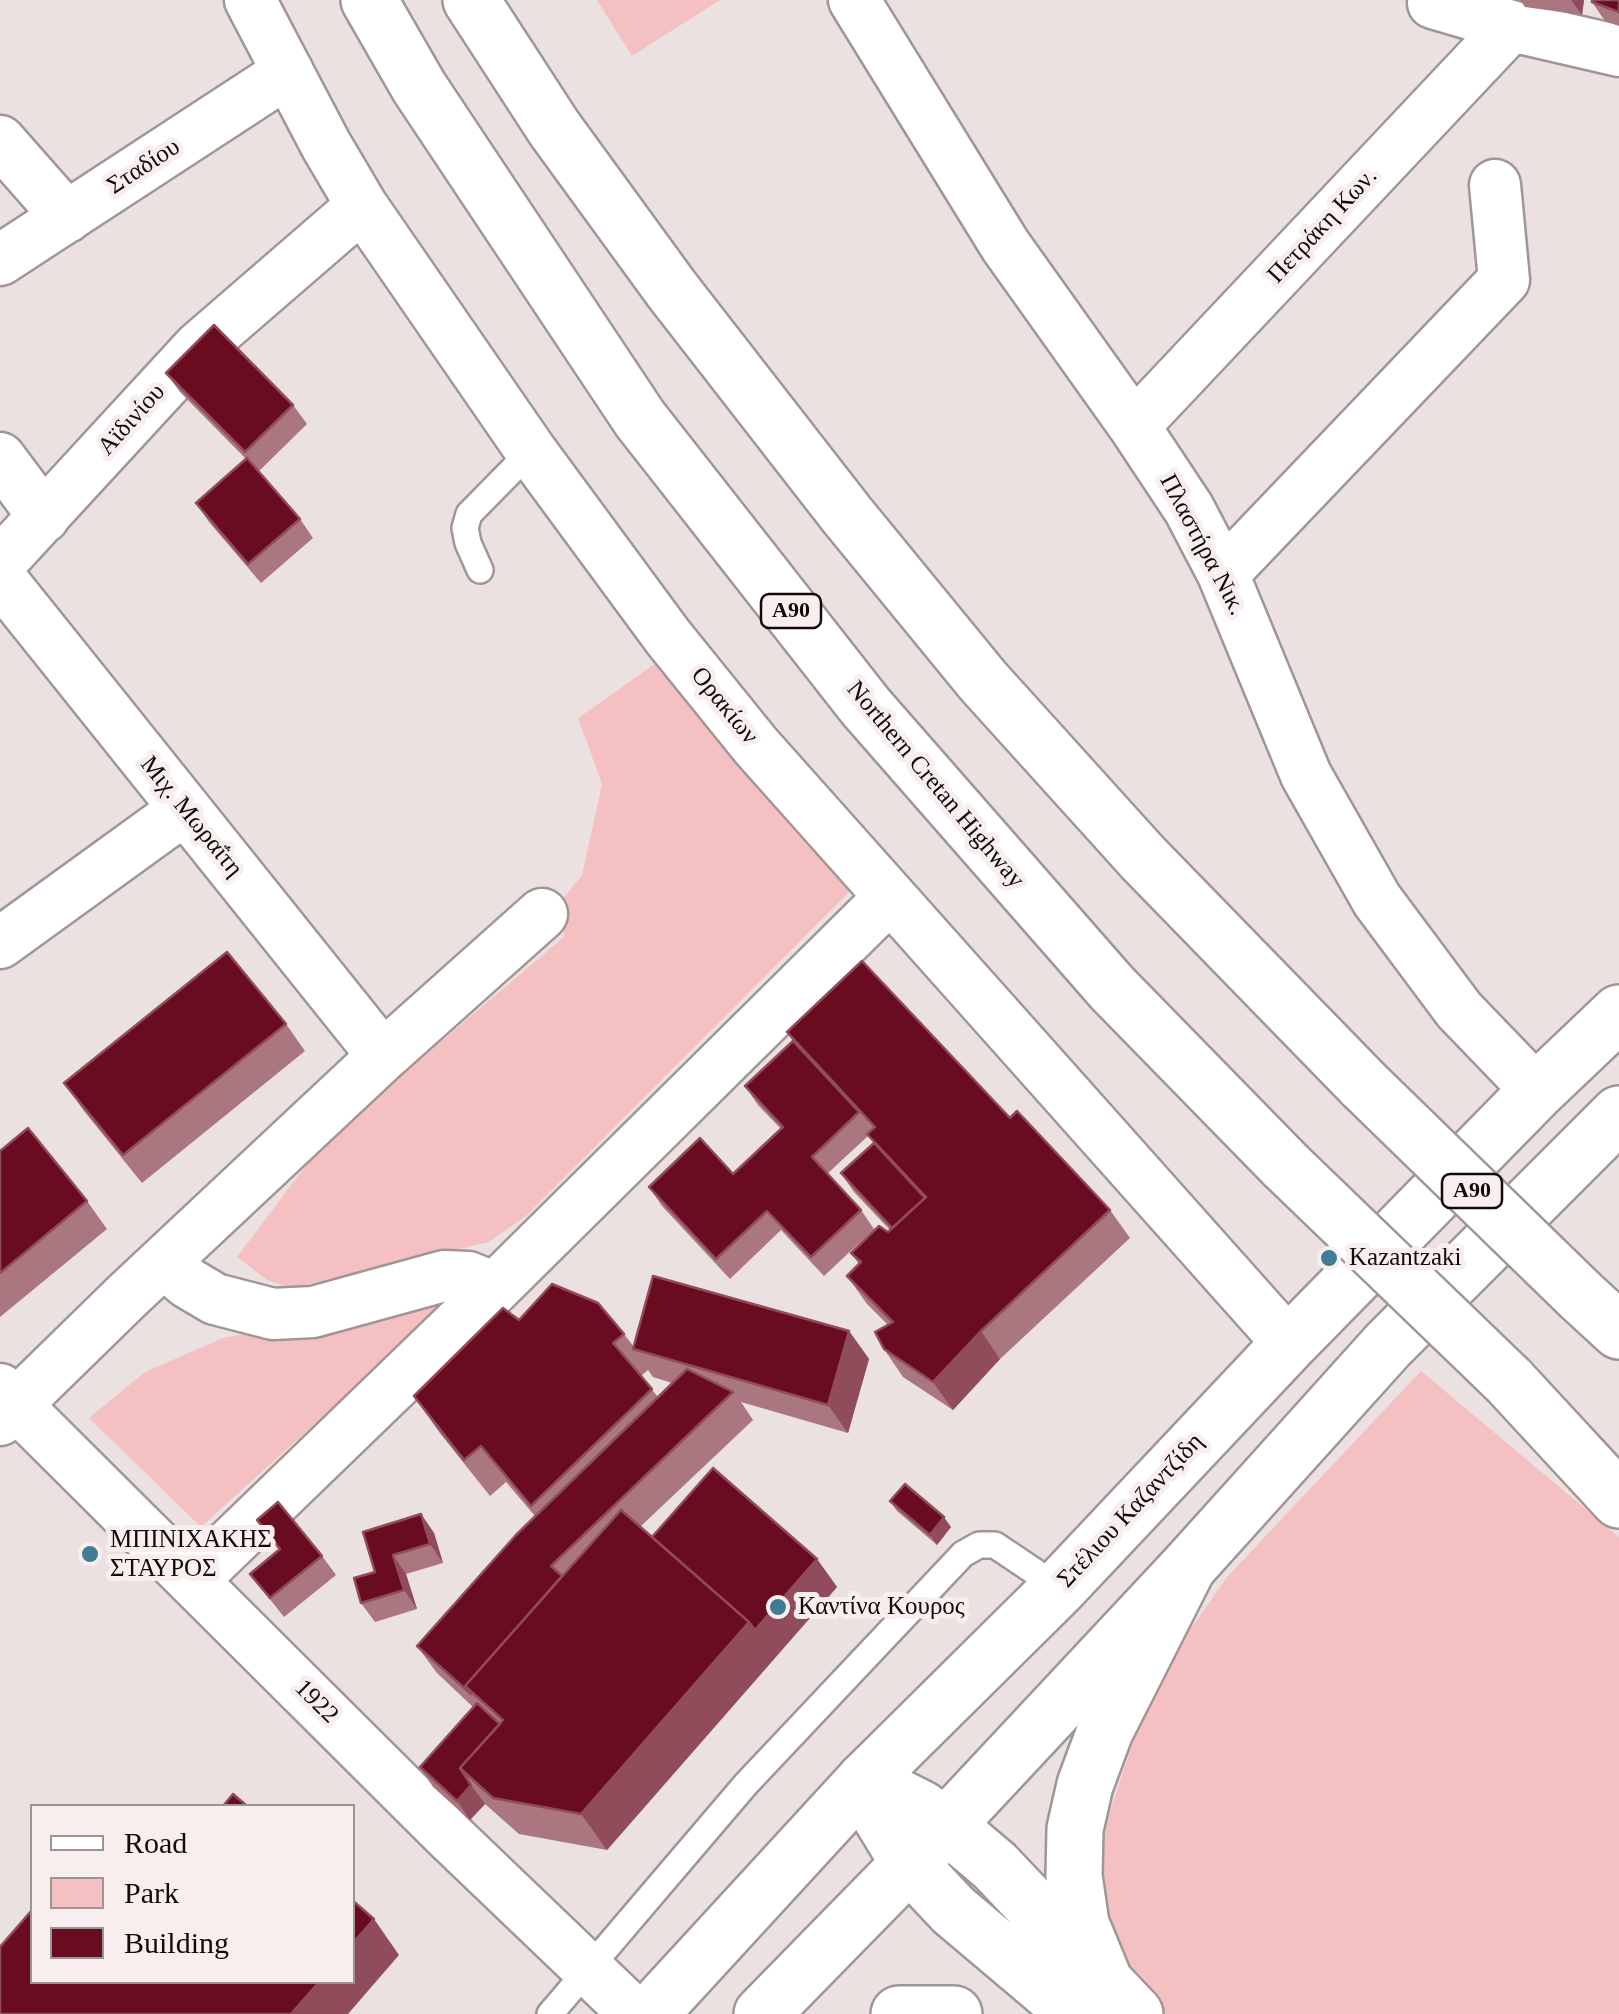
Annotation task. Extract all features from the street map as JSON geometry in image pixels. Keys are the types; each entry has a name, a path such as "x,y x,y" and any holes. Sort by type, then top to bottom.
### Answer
{"main road":[{"name":"Northern Cretan Highway","path":"369,0 420,86 640,419 866,707 1112,988 1286,1166 1509,1381 1619,1469"},
{"name":"Α90","path":"471,0 554,128 672,290 835,500 983,681 1144,858 1364,1086 1600,1313"},
{"name":"Στέλιου Καζαντζίδη","path":"650,2014 865,1780 1059,1588 1288,1344 1536,1091 1619,1013"},
{"path":"762,2014 1188,1568 1388,1345 1619,1114"},
{"path":"1509,1381 1619,1500"},
{"path":"1106,2005 1080,1924 1074,1876 1076,1829 1085,1785 1105,1730 1188,1568"},
{"path":"865,1780 874,1806 927,1844 952,1910 1106,2005"},
{"path":"899,2014 954,2014"}],"street":[{"name":"Ορακίων","path":"250,0 362,206 532,451 716,698 1288,1344"},
{"name":"Πλαστήρα Νικ.","path":"854,0 1005,245 1188,509 1223,574 1306,775 1377,900 1459,1010 1536,1091"},
{"path":"1432,3 1619,52"},
{"name":"Πετράκη Κων.","path":"1134,426 1511,26"},
{"name":"Σταδίου","path":"0,260 288,72"},
{"path":"0,142 67,217"},
{"path":"1223,574 1504,280 1495,185"},
{"name":"Αϊδινίου","path":"0,563 200,347 362,206"},
{"path":"0,458 44,517"},
{"name":"Μιχ. Μωραΐτη","path":"0,578 383,1056"},
{"path":"0,942 185,809"},
{"path":"194,1580 496,1288 890,897"},
{"path":"5,1404 542,914"},
{"path":"164,1262 215,1299 273,1314 313,1312 444,1276 468,1276 496,1288"},
{"name":"1922","path":"5,1404 194,1580 634,2014"}],"lane":[{"path":"480,570 468,543 468,514 532,451"},
{"path":"550,2014 746,1784 963,1554 979,1545 995,1545 1059,1588"}],"green space":[{"path":"597,0 720,0 632,56"},
{"path":"662,659 855,886 526,1216 489,1242 291,1288 267,1280 237,1257 325,1140 564,937 562,900 582,875 602,784 578,718"},
{"path":"439,1298 440,1310 201,1527 89,1418 145,1372 223,1338"},
{"path":"1421,1371 1619,1537 1619,2014 1163,2014 1124,1958 1104,1908 1101,1885 1101,1855 1108,1817 1131,1748 1189,1631 1228,1576"}],"building":[{"path":"1619,0 1619,12 1592,2"},
{"path":"214,325 293,405 245,452 166,373"},
{"path":"247,458 300,519 248,564 196,503"},
{"path":"227,952 286,1024 123,1155 64,1083"},
{"path":"862,961 1010,1118 1017,1111 1110,1210 981,1331 933,1382 884,1349 875,1332 893,1322 847,1276 861,1262 851,1253 879,1226 888,1232 926,1197 867,1134 875,1127 787,1032"},
{"path":"793,1041 859,1112 812,1157 861,1210 811,1257 767,1211 716,1259 649,1187 700,1138 733,1174 783,1127 745,1086"},
{"path":"28,1128 87,1201 0,1273 0,1151"},
{"path":"874,1143 925,1198 892,1228 841,1173"},
{"path":"653,1276 849,1331 828,1405 633,1349"},
{"path":"552,1284 598,1303 624,1334 613,1343 652,1389 531,1506 481,1446 464,1460 414,1396 503,1308 519,1320"},
{"path":"687,1369 733,1392 551,1566 562,1576 465,1686 471,1694 417,1646 516,1535"},
{"path":"713,1468 817,1559 755,1630 652,1537"},
{"path":"905,1484 944,1517 930,1535 890,1501"},
{"path":"278,1502 322,1556 270,1598 250,1574 280,1549 257,1520"},
{"path":"621,1510 749,1622 581,1814 493,1798 460,1768 503,1720 465,1686"},
{"path":"421,1514 430,1544 393,1555 404,1590 361,1603 354,1578 375,1572 363,1532"},
{"path":"477,1703 500,1724 460,1768 471,1785 457,1801 420,1767"},
{"path":"233,1794 245,1804 225,1804"},
{"path":"355,1903 374,1919 355,1941"},
{"path":"30,1912 30,1984 317,1984 291,2014 0,2014 0,1947"}],"place":[{"name":"Kazantzaki","path":"1329,1258"},
{"name":"ΜΠΙΝΙΧΑΚΗΣ ΣΤΑΥΡΟΣ","path":"90,1554"},
{"name":"Καντίνα Κουρος","path":"778,1607"}]}
